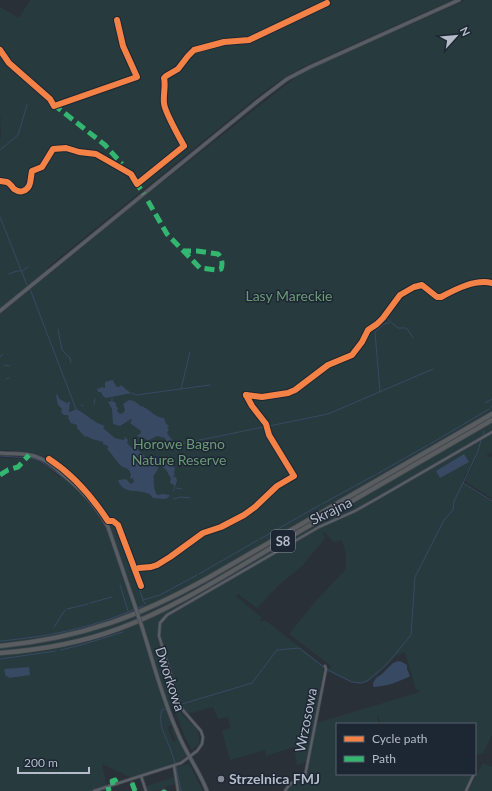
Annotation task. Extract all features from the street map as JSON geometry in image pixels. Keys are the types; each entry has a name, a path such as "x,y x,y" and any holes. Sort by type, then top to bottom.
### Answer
{"highway":[{"name":"S8","path":"0,646 49,640 92,630 138,613 183,592 492,414"},
{"name":"S8","path":"0,653 66,644 117,629 168,606 492,420"}],"main road":[{"path":"0,311 252,105 287,79 310,67 459,0"},
{"name":"Dworkowa","path":"0,453 29,455 41,458 58,470 90,499 98,510 108,527 174,725 207,791"}],"street":[{"name":"Skrajna","path":"160,623 167,615 225,583 319,527 359,509 492,432"},
{"name":"Dworkowa","path":"160,623 159,636 181,708 199,728 203,735 201,746 190,757"},
{"name":"Wrzosowa","path":"285,791 290,783 305,776 326,666"},
{"path":"94,791 174,766 190,757"},
{"path":"174,766 178,791"},
{"path":"466,791 474,775"},
{"path":"141,776 146,791"},
{"path":"113,785 112,781 115,780 118,784"},
{"path":"132,783 135,791"},
{"path":"108,786 110,791"}],"green space":[{"path":"30,0 452,0 307,65 285,77 266,90 54,262 47,268 47,271 0,309 0,120 2,118 0,118 0,7 19,18"},
{"path":"466,0 492,0 492,452 486,455 492,457 492,499 465,481 476,459 465,475 462,483 492,502 492,735 483,753 478,755 476,753 476,723 381,723 378,715 379,723 336,723 336,775 472,775 464,791 287,791 291,785 305,776 307,764 306,762 297,765 294,747 266,756 265,750 230,760 222,731 230,728 228,717 218,719 213,707 185,713 181,706 183,702 167,708 172,724 167,728 173,742 176,741 171,729 173,728 186,754 185,757 178,761 176,764 177,767 189,764 203,791 179,791 176,768 173,766 132,778 102,764 108,791 0,791 0,458 31,459 40,462 60,478 64,474 49,461 35,455 0,451 35,454 48,460 64,473 65,472 50,460 42,456 36,454 28,452 0,450 0,314 145,196 301,73","holes":["322,532 324,532 334,542 342,540 346,554 346,569 314,603 289,634 331,666 327,671 347,681 358,684 370,681 395,657 405,652 416,689 415,691 418,689 420,692 316,723 312,750 307,760 324,666 265,620 261,622 260,620 262,618 236,596 238,594 257,608 280,584 302,566 325,538"]},
{"path":"175,710 179,710 182,715 193,725 198,733 199,744 192,750 185,737"},
{"path":"483,763 492,767 492,791 468,791"},
{"path":"175,777 175,784 162,788 162,790 148,791 146,786"}],"water":[{"path":"114,380 113,381 117,387 121,385 132,393 106,398 101,392 98,392 97,388 105,388 105,382"},
{"path":"58,394 58,397 61,400 67,403 70,401 70,412 76,409 97,423 105,426 103,428 115,438 123,440 125,439 124,436 128,440 127,443 134,450 137,449 146,457 150,464 159,467 153,477 154,489 157,495 170,495 168,498 153,498 146,493 131,491 121,486 118,481 119,480 126,479 131,484 134,482 133,478 130,479 131,474 128,469 121,466 107,449 108,446 103,444 103,442 86,436 85,437 77,428 77,425 71,423 68,418 69,416 64,415 61,412 62,409 58,405 56,396"},
{"path":"129,400 134,401 158,417 164,418 166,424 169,426 167,428 169,429 167,433 172,440 167,442 165,438 157,436 147,441 146,439 137,436 141,433 141,431 130,423 132,420 131,419 120,426 113,424 112,409 108,402 112,401 116,403 118,408 117,411 120,414 125,410 123,404"},
{"path":"464,454 469,462 440,478 436,471"},
{"path":"166,462 175,464 173,467 175,468 175,475 173,477 176,477 177,481 174,489 174,485 170,483 171,478 166,470 161,466"},
{"path":"398,661 407,665 410,676 384,686 374,687 373,683 376,678 393,663"},
{"path":"29,667 30,675 9,678 8,676 6,677 4,669"}],"waterway":[{"path":"0,150 18,135 27,105"},
{"path":"0,217 27,285"},
{"path":"9,274 22,271 28,267"},
{"path":"30,289 76,409"},
{"path":"386,318 398,328 406,328 413,338"},
{"path":"380,392 375,332 384,324 389,323"},
{"path":"58,329 62,350 70,358 71,363"},
{"path":"181,389 190,352"},
{"path":"0,357 3,354"},
{"path":"4,365 9,366"},
{"path":"172,440 180,444 328,414 433,369"},
{"path":"132,393 136,395 210,385"},
{"path":"94,404 95,399"},
{"path":"485,403 492,399"},
{"path":"430,444 489,409"},
{"path":"481,440 478,451 463,483 492,501"},
{"path":"377,474 428,445"},
{"path":"0,456 31,458 40,461 61,476"},
{"path":"322,504 375,475"},
{"path":"328,670 352,682 361,683 367,681 387,664 411,635 415,577 444,520 453,510 454,501 463,483"},
{"path":"176,488 182,489"},
{"path":"174,499 181,497 190,498"},
{"path":"260,539 320,505"},
{"path":"199,574 258,540"},
{"path":"145,604 143,600 160,595 197,575"},
{"path":"136,580 143,600"},
{"path":"120,585 128,611"},
{"path":"90,603 112,597"},
{"path":"67,609 88,604"},
{"path":"138,608 143,606"},
{"path":"0,641 69,631 119,616 135,609"},
{"path":"54,627 65,610"},
{"path":"61,650 123,632"},
{"path":"182,704 252,683 277,650 299,648 325,668"},
{"path":"0,659 56,651"},
{"path":"165,709 162,710 161,725 175,763"},
{"path":"176,767 181,791"}],"marked path":[{"path":"53,104 105,145 122,164"},
{"path":"135,181 144,194"},
{"path":"148,201 167,234 200,268 216,270 221,269 222,261 218,254 197,251 183,251"},
{"path":"0,475 8,470 18,467 29,455"},
{"path":"113,785 112,781 115,780 117,784"},
{"path":"132,783 135,791"},
{"path":"108,787 109,791"}],"cycle path":[{"path":"0,181 7,182 17,191 26,190 30,183 32,171 42,167 53,149 66,148 79,152 96,154 131,174 137,184 184,146 166,111 164,100 164,78 166,76 178,69 194,50 224,42 249,40 327,3"},
{"path":"0,50 9,63 50,99 54,106 137,77 123,46 117,20"},
{"path":"246,395 262,397 288,393 295,390 328,365 352,355 362,342 368,330 383,318 400,295 414,287 422,285 437,297 441,297 459,288 479,282 492,283"},
{"path":"139,568 157,565 203,533 221,527 244,515 255,507 277,486 294,476 269,435 266,424 252,406 246,395"},
{"path":"49,459 58,465 82,487 108,521 113,521 118,525 141,586"}],"place":[{"name":"Strzelnica FMJ","path":"221,779"}],"park label":[{"name":"Lasy Mareckie","path":"289,296"},
{"name":"Horowe Bagno Nature Reserve","path":"179,452"}]}
